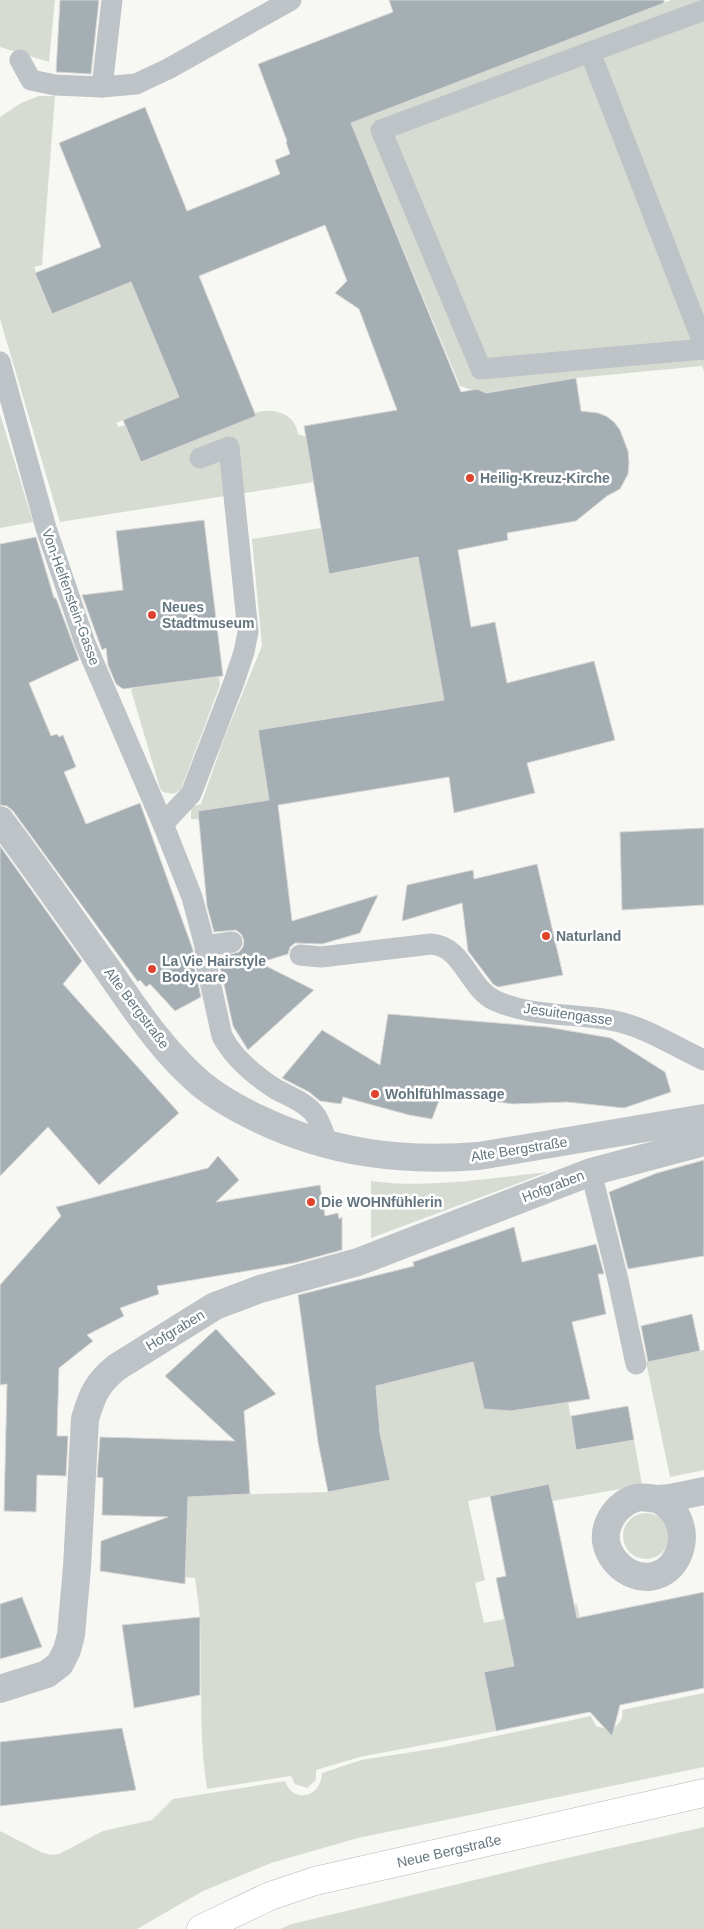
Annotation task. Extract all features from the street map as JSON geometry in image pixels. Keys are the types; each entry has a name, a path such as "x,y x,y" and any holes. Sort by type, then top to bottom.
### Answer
{"main road":[{"name":"Neue Bergstraße","path":"201,1929 270,1896 315,1881 704,1793"}],"street":[{"name":"Alte Bergstraße","path":"0,820 154,1035 183,1066 200,1083 222,1099 244,1112 297,1136 361,1153 400,1158 442,1159 488,1154 704,1118"},
{"name":"Hofgraben","path":"0,1690 46,1674 60,1664 67,1650 71,1635 77,1567 84,1420 91,1398 102,1379 140,1352 215,1306 260,1289 358,1262 591,1172 704,1142"},
{"path":"658,1499 704,1491"}],"lane":[{"path":"102,87 112,0"},
{"path":"20,60 30,80 55,85 102,87 136,84 168,69 291,0"},
{"path":"704,10 381,130 481,369 704,349"},
{"path":"590,52 704,344"},
{"name":"Von-Helfenstein-Gasse","path":"0,362 46,528 84,643 163,824 192,896 205,946 206,963 222,1036 227,1046 250,1070 273,1087 306,1106 315,1115 328,1144"},
{"path":"163,824 191,794 234,682 244,652 248,632 229,447 200,458"},
{"path":"205,946 232,942"},
{"name":"Jesuitengasse","path":"300,955 321,957 438,944 453,953 481,989 494,1000 538,1012 611,1020 643,1028 704,1060"},
{"name":"Hofgraben","path":"591,1172 618,1280 636,1364"}],"shaded area":[{"path":"0,0 55,0 49,62 0,47"},
{"path":"671,0 704,0 704,372 702,366 576,378 482,393 460,386 351,123"},
{"path":"39,96 55,96 42,265 34,267 52,314 131,282 179,397 116,423 119,427 125,425 141,462 245,420 256,415 255,413 276,411 293,421 298,434 306,437 314,482 60,522 0,319 0,117 21,103"},
{"path":"0,414 33,522 0,528"},
{"path":"321,528 329,574 457,550 424,590 434,645 474,639 484,693 258,730 270,802 241,804 198,811 198,819 191,819 191,807 201,804 225,736 262,646 252,539"},
{"path":"219,677 220,685 181,789 174,794 163,792 160,788 131,690 133,688"},
{"path":"548,1172 371,1238 371,1181 416,1184 438,1183"},
{"path":"704,1350 704,1470 670,1477 646,1362"},
{"path":"473,1362 484,1409 511,1411 568,1402 577,1450 634,1440 642,1485 553,1501 549,1484 468,1501 485,1580 475,1583 484,1623 577,1604 587,1651 484,1672 496,1731 360,1757 316,1770 316,1780 307,1788 295,1784 291,1776 207,1789 204,1768 201,1704 199,1610 195,1578 185,1577 185,1496 328,1492 389,1480 380,1430 376,1386"},
{"path":"646,1513 659,1517 665,1523 669,1536 665,1549 659,1555 646,1559 633,1555 627,1549 623,1536 627,1523 633,1517"},
{"path":"704,1693 704,1767 358,1838 271,1863 203,1891 137,1929 0,1929 0,1831 41,1852 50,1855 59,1854 103,1831 152,1820 173,1799 285,1781 294,1793 306,1795 312,1793 317,1788 322,1773 361,1760 444,1747 591,1716 596,1726 610,1730 620,1722 622,1710"},
{"path":"704,1827 704,1929 280,1929 292,1924 545,1863"}],"building":[{"path":"60,0 99,0 91,74 56,72"},
{"path":"389,0 664,0 664,3 351,123 461,392 477,389 486,393 576,378 581,411 606,416 620,430 628,451 629,463 628,474 620,489 607,496 576,521 507,533 508,540 458,550 471,627 495,622 507,683 594,661 615,740 527,763 535,793 454,813 449,777 278,805 292,921 378,895 360,933 322,944 295,943 290,947 288,954 252,965 266,966 314,990 248,1050 233,1026 218,957 239,952 243,947 244,940 236,930 214,932 207,906 198,811 269,800 258,730 444,700 418,557 329,574 304,426 397,410 359,309 335,293 347,281 325,225 199,276 256,416 141,462 123,420 179,397 131,282 52,314 35,273 101,247 59,143 145,107 187,211 280,174 275,160 290,154 287,141 258,64 393,12"},
{"name":"Neues Stadtmuseum","path":"204,520 223,676 123,689 116,684 108,665 106,648 102,650 82,595 123,590 116,531"},
{"path":"36,537 54,598 56,598 79,660 29,683 51,736 57,734 59,737 63,735 76,767 64,772 86,824 140,803 193,950 194,966 201,997 175,1011 150,984 146,987 140,980 138,982 13,811 7,806 0,805 0,544"},
{"path":"704,828 704,905 622,910 620,832"},
{"path":"0,846 82,961 63,984 179,1113 99,1185 48,1127 0,1176"},
{"path":"537,864 563,975 498,987 493,984 468,951 462,903 402,921 407,885 473,870 474,879"},
{"path":"388,1014 547,1027 611,1038 665,1072 671,1092 624,1108 567,1102 512,1104 442,1093 432,1119 409,1115 343,1097 341,1104 320,1101 309,1092 282,1078 322,1030 380,1065"},
{"path":"218,1156 239,1180 216,1202 320,1185 325,1216 338,1213 339,1219 342,1217 342,1250 294,1263 157,1286 159,1294 120,1308 124,1316 87,1335 93,1341 59,1368 57,1436 68,1436 66,1476 37,1475 36,1512 4,1511 7,1384 0,1385 0,1285 61,1216 56,1207 208,1168"},
{"path":"704,1160 704,1256 628,1269 609,1192 657,1173"},
{"path":"514,1227 522,1262 596,1244 604,1274 598,1274 606,1314 572,1322 590,1399 511,1411 484,1409 473,1362 376,1386 380,1433 390,1480 328,1492 318,1442 298,1295 414,1266 413,1262"},
{"path":"692,1314 700,1351 648,1362 641,1326"},
{"path":"216,1329 276,1394 244,1411 250,1494 188,1497 185,1584 100,1571 101,1541 168,1517 102,1515 103,1478 97,1477 100,1437 235,1441 165,1376"},
{"path":"628,1406 634,1440 576,1450 571,1416"},
{"path":"549,1484 577,1618 704,1592 704,1688 620,1705 612,1736 590,1712 496,1731 484,1672 514,1666 496,1578 506,1576 490,1496"},
{"path":"22,1597 42,1647 0,1659 0,1604"},
{"path":"200,1617 200,1695 134,1708 122,1625"},
{"path":"122,1728 136,1790 0,1806 0,1742"}],"place":[{"name":"Heilig-Kreuz-Kirche","path":"470,478"},
{"name":"Neues Stadtmuseum","path":"152,615"},
{"name":"Naturland","path":"546,936"},
{"name":"La Vie Hairstyle Bodycare","path":"152,969"},
{"name":"Wohlfühlmassage","path":"375,1094"},
{"name":"Die WOHNfühlerin","path":"311,1202"}]}
